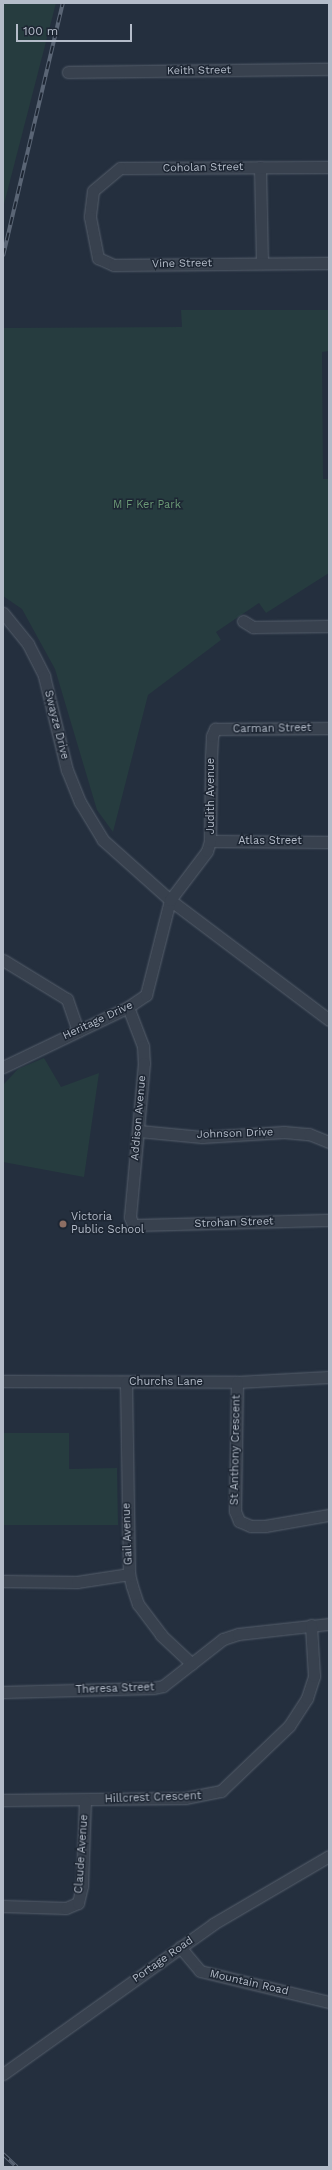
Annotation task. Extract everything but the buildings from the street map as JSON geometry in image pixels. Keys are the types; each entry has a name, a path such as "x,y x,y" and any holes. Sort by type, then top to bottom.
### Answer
{"street":[{"name":"Keith Street","path":"68,72 329,69"},
{"path":"260,167 262,263"},
{"name":"Coholan Street","path":"92,198 93,192 106,178 120,168 329,167"},
{"name":"Vine Street","path":"92,198 90,217 94,246 98,258 114,265 329,263"},
{"name":"Swayze Drive","path":"3,613 28,644 44,676 69,776 80,802 103,840 170,900 329,1020"},
{"path":"243,621 253,627 329,626"},
{"name":"Carman Street","path":"216,729 329,728"},
{"name":"Judith Avenue","path":"170,900 207,851 210,841 211,750 216,729"},
{"name":"Atlas Street","path":"210,841 329,842"},
{"name":"Heritage Drive","path":"3,1067 128,1007 146,995 150,985 170,900"},
{"path":"3,960 67,999 78,1030"},
{"name":"Addison Avenue","path":"128,1007 144,1053 139,1131 130,1217 133,1226 138,1227"},
{"name":"Johnson Drive","path":"139,1131 202,1137 284,1132 309,1134 329,1142"},
{"name":"Strohan Street","path":"138,1227 329,1220"},
{"name":"Churchs Lane","path":"3,1381 237,1382 329,1377"},
{"name":"Gail Avenue","path":"126,1382 129,1574 138,1604 147,1617 161,1635 192,1664"},
{"name":"St Anthony Crescent","path":"237,1382 235,1511 239,1521 251,1526 265,1526 329,1515"},
{"path":"3,1581 77,1582 129,1574"},
{"name":"Theresa Street","path":"3,1692 154,1688 163,1686 223,1639 238,1634 329,1624"},
{"name":"Hillcrest Crescent","path":"3,1800 85,1801 185,1798 221,1791 288,1726 307,1698 314,1676 311,1625"},
{"name":"Claude Avenue","path":"3,1906 66,1908 78,1903 82,1886 85,1801"},
{"name":"Portage Road","path":"3,2074 180,1947 329,1856"},
{"name":"Mountain Road","path":"180,1947 200,1971 329,2002"}],"green space":[{"path":"3,3 56,3 3,208"},
{"name":"M F Ker Park","path":"181,310 329,310 329,351 322,352 323,479 329,479 329,573 266,613 259,603 216,632 221,640 148,695 113,832 97,810 55,669 22,609 3,596 3,328 182,327"},
{"path":"44,1058 61,1087 99,1073 84,1177 3,1162 3,1085 18,1069"},
{"path":"3,1433 69,1433 69,1469 117,1468 118,1525 3,1525"}],"railway":[{"path":"3,256 63,3"},
{"path":"3,2154 17,2167"}],"place":[{"name":"Victoria Public School","path":"63,1224"}]}
